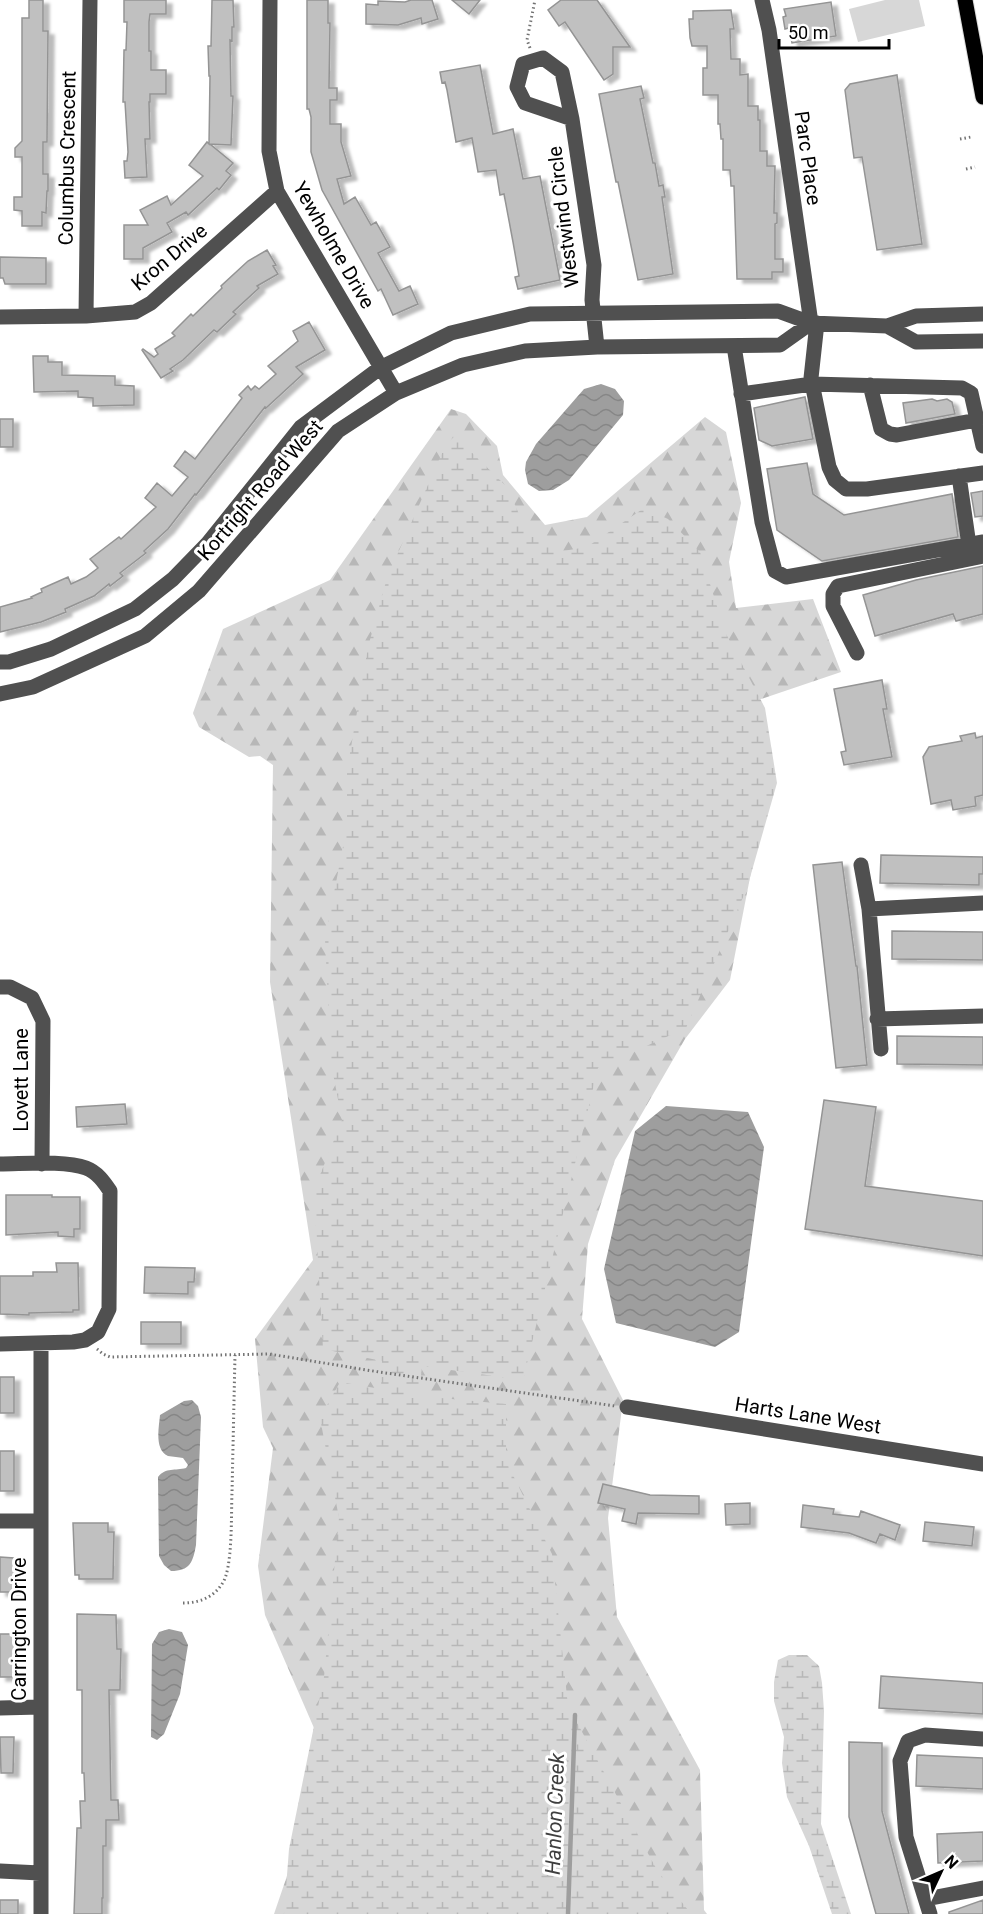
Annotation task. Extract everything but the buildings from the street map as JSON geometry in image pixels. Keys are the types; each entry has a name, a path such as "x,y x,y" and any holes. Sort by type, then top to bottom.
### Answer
{"main road":[{"path":"965,0 983,97"}],"street":[{"name":"Columbus Crescent","path":"86,316 90,0"},
{"name":"Yewholme Drive","path":"270,0 269,151 277,191 396,393"},
{"name":"Parc Place","path":"762,0 814,323 811,378 829,467 835,480 846,489 867,489 959,476"},
{"name":"Westwind Circle","path":"572,119 525,103 517,87 524,64 543,58 562,72 572,119 594,265 593,314 597,347"},
{"name":"Kron Drive","path":"0,317 86,316 135,312 151,303 277,191"},
{"name":"Kortright Road West","path":"0,662 9,662 51,649 135,609 173,579 208,543 301,427 380,368 451,333 530,314 778,311 814,323 887,326 916,316 983,314"},
{"name":"Kortright Road West","path":"0,694 33,687 145,636 199,591 338,431 396,393 463,365 525,351 597,347 780,345 814,323"},
{"name":"Kortright Road West","path":"887,326 916,342 983,341"},
{"path":"734,346 762,522 775,571 786,577 976,543 959,476 983,473"},
{"path":"741,394 812,384 962,388 971,393 983,446"},
{"path":"870,385 881,429 890,434 897,435 977,420"},
{"path":"857,653 833,606 833,594 838,586 983,556"},
{"path":"861,865 869,909 881,1049"},
{"path":"869,909 983,903"},
{"name":"Lovett Lane","path":"0,987 10,987 32,998 43,1021 42,1164"},
{"path":"877,1019 983,1016"},
{"path":"0,1164 66,1164 87,1168 103,1179 110,1191 109,1309 98,1332 85,1340 73,1342 0,1344"},
{"name":"Carrington Drive","path":"41,1344 41,1914"},
{"name":"Harts Lane West","path":"627,1407 983,1464"},
{"path":"0,1521 40,1521"},
{"path":"0,1708 40,1707"},
{"path":"983,1739 925,1735 908,1741 900,1761 906,1837 928,1906 983,1888"},
{"path":"0,1871 40,1873"}],"path":[{"path":"535,60 527,40 536,0"},
{"path":"960,139 971,137"},
{"path":"966,169 975,167"},
{"path":"90,1337 96,1348 110,1357 269,1354 424,1379 627,1407"},
{"path":"183,1603 207,1599 226,1577 231,1537 235,1355"}],"green space":[{"path":"885,0 919,0 925,26 858,42 849,9"},
{"path":"451,409 466,414 497,446 503,475 545,525 587,517 705,417 726,432 741,503 729,562 736,608 813,599 841,672 758,700 770,775 730,980 685,1039 615,1160 588,1244 582,1319 623,1400 608,1518 617,1617 700,1770 704,1910 707,1914 274,1914 288,1873 314,1728 265,1615 258,1566 273,1448 263,1427 255,1339 313,1260 270,982 273,765 260,756 249,757 199,727 193,713 223,629 330,580"},
{"path":"455,436 507,487 522,521 550,547 563,551 587,547 644,508 668,519 700,552 725,632 765,708 777,783 747,888 686,1028 598,1068 523,1380 422,1366 419,1396 506,1404 506,1461 552,1554 568,1706 657,1870 691,1914 284,1914 289,1849 324,1677 339,1518 320,1418 340,1382 381,1389 382,1361 323,1349 314,1190 342,1120 331,1063 325,939 347,826 347,771 368,647 387,578 446,444"},
{"path":"789,1655 807,1655 819,1666 824,1711 821,1824 851,1914 832,1914 809,1846 787,1797 782,1763 784,1737 774,1701 774,1682 778,1660"}],"water":[{"path":"601,384 615,389 624,401 623,415 569,480 553,490 539,491 528,484 526,462 536,444 584,389"},
{"path":"666,1106 748,1112 764,1147 739,1332 715,1347 616,1323 604,1269 635,1131"},
{"path":"192,1400 198,1406 201,1417 196,1545 190,1564 177,1571 171,1571 159,1556 158,1477 164,1472 186,1468 188,1465 183,1458 168,1456 161,1449 158,1438 160,1415 184,1401"},
{"path":"169,1629 182,1632 188,1645 180,1694 164,1734 157,1740 151,1737 152,1644 159,1632"}],"waterway":[{"name":"Hanlon Creek","path":"568,1914 575,1715"}]}
